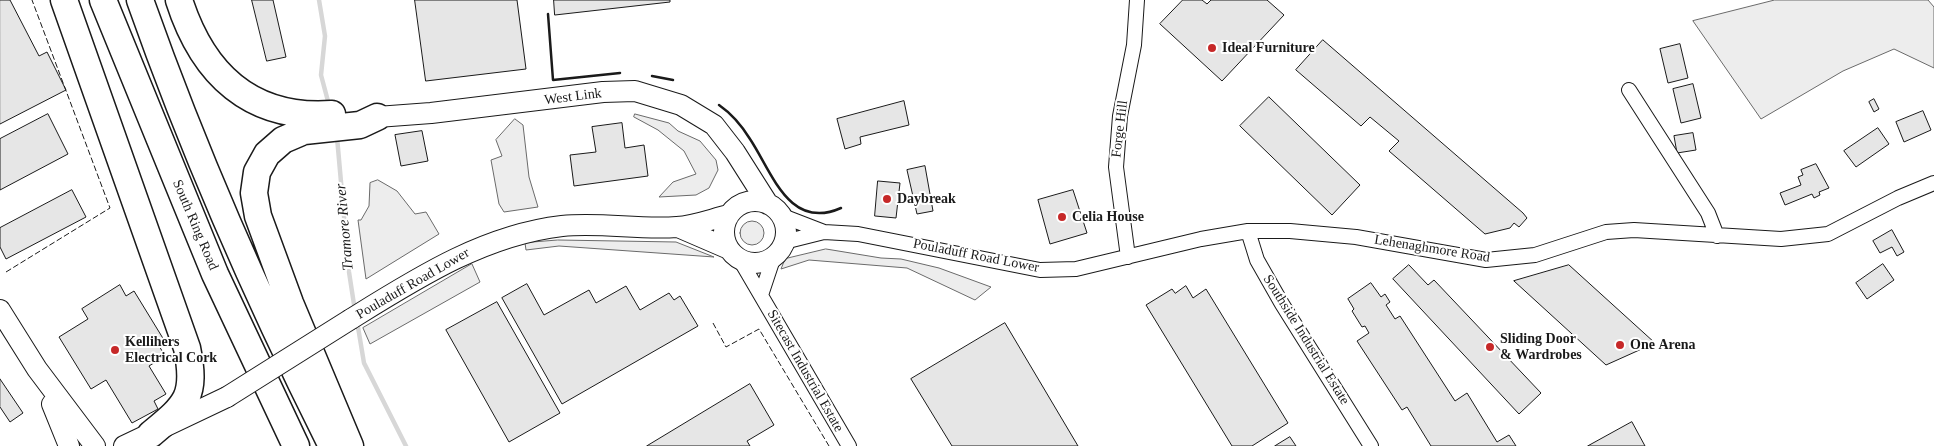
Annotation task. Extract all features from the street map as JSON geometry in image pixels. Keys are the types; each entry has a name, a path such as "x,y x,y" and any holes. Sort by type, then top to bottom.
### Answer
{"highway":[{"path":"64,0 187,348 190,378 185,401 181,409 154,440"},
{"name":"South Ring Road","path":"103,0 215,274 296,446"},
{"path":"140,0 172,91 240,253 297,377 332,446"},
{"path":"146,0 172,91"},
{"path":"179,0 192,32 208,59 228,83 250,98 274,110 299,115 358,112 377,117"},
{"path":"350,446 290,303 258,216 254,193 257,172 266,154 283,140 304,131 360,125 377,117"}],"street":[{"name":"Forge Hill","path":"1128,257 1116,167 1120,116 1134,45 1137,0"},
{"path":"1629,90 1708,213 1717,236"},
{"name":"West Link","path":"377,117 440,112 603,92 635,91 681,105 699,115 725,137 774,210"},
{"path":"734,254 724,232 732,211 742,165"},
{"name":"Lehenaghmore Road","path":"1128,257 1201,239 1248,231 1290,231 1356,237 1486,260 1534,255 1606,232 1634,230 1781,239 1828,234 1898,198 1934,183"},
{"name":"Pouladuff Road Lower","path":"124,446 154,440 194,411 227,397 402,287 474,249 545,229 610,225 678,227 732,211 752,201 824,232 858,234 1040,270 1076,269 1128,257"},
{"path":"774,210 784,223 779,249"},
{"name":"Pouladuff Road Lower","path":"678,227 757,263 779,249 824,232"},
{"name":"Southside Industrial Estate","path":"1248,231 1257,260 1282,304 1371,446"},
{"name":"Sitecast Industrial Estate","path":"761,295 779,249"},
{"name":"Sitecast Industrial Estate","path":"734,254 761,295 849,446"},
{"path":"0,310 37,369 95,446"},
{"path":"37,369 59,418 69,446"}],"shaded area":[{"path":"1775,0 1928,0 1934,7 1934,68 1894,49 1843,71 1761,119 1693,21"},
{"path":"635,114 669,123 678,131 700,141 716,160 718,170 709,188 696,195 659,197 673,182 696,174 684,151 658,130 634,117"},
{"path":"515,119 523,125 529,177 538,207 504,212 499,204 491,160 502,156 496,140"},
{"path":"378,180 397,191 415,214 426,212 439,234 366,279 358,220 361,220 369,206 370,183"},
{"path":"752,221 761,224 764,233 761,242 752,245 743,242 740,233 743,224"},
{"path":"558,240 676,242 714,257 559,246 526,250 525,243"},
{"path":"826,249 881,258 901,259 939,268 991,287 975,300 907,268 809,260 781,269 785,259"},
{"path":"472,264 480,282 370,344 363,328"}],"building":[{"path":"0,0 10,0 39,56 47,52 66,90 0,124"},
{"path":"252,0 273,0 286,57 267,61"},
{"path":"415,0 517,0 526,69 426,81"},
{"path":"554,0 670,0 670,2 555,15"},
{"path":"1183,0 1202,0 1207,4 1211,0 1267,0 1284,15 1222,81 1160,24"},
{"path":"1323,40 1523,213 1527,218 1519,227 1514,223 1510,228 1485,234 1389,151 1399,141 1370,117 1361,126 1296,70"},
{"path":"1680,44 1688,78 1668,83 1660,49"},
{"path":"1693,84 1701,118 1681,123 1673,89"},
{"path":"1269,97 1360,185 1332,215 1240,126"},
{"path":"1874,99 1879,109 1874,112 1869,102"},
{"path":"904,101 909,125 860,137 861,144 845,149 837,119"},
{"path":"1923,111 1931,130 1904,142 1896,122"},
{"path":"48,114 68,154 0,190 0,139"},
{"path":"622,123 625,148 644,145 648,176 574,186 570,155 596,152 592,127"},
{"path":"1878,128 1889,144 1856,167 1844,151"},
{"path":"422,131 428,161 401,166 395,135"},
{"path":"1693,133 1696,150 1677,153 1674,136"},
{"path":"1816,164 1829,188 1819,192 1820,195 1814,198 1812,194 1785,205 1780,193 1801,185 1798,177 1803,175 1801,170"},
{"path":"925,166 933,211 917,214 907,170"},
{"path":"878,181 900,183 896,218 875,216"},
{"path":"72,190 86,217 6,259 0,247 0,228"},
{"name":"Celia House","path":"1073,190 1087,233 1050,244 1038,200"},
{"path":"1892,230 1904,252 1897,256 1892,247 1880,253 1873,241"},
{"path":"1883,264 1894,280 1867,299 1856,283"},
{"path":"1409,265 1428,285 1434,280 1541,393 1519,414 1393,279"},
{"path":"1569,265 1655,343 1606,365 1514,281"},
{"path":"1371,283 1381,297 1385,294 1390,302 1386,305 1395,319 1400,316 1455,401 1467,393 1497,442 1509,435 1516,446 1431,446 1407,407 1402,410 1357,341 1369,333 1365,326 1362,327 1352,311 1354,309 1348,299"},
{"path":"527,284 544,315 589,290 596,303 626,286 640,310 669,293 674,300 680,296 698,326 562,404 502,298"},
{"name":"Kellihers Electrical Cork","path":"120,285 126,296 134,291 164,340 158,344 165,356 149,366 166,394 154,401 158,409 132,423 106,380 91,389 59,337 88,319 82,309"},
{"path":"1186,286 1193,298 1206,289 1288,423 1252,446 1232,446 1146,305 1172,289 1175,293"},
{"path":"497,302 560,413 509,442 446,330"},
{"path":"1005,323 1078,446 952,446 911,379"},
{"path":"0,379 23,413 10,422 0,407"},
{"path":"750,384 774,425 747,441 750,446 647,446"},
{"path":"1632,422 1645,446 1588,446"},
{"path":"1290,437 1296,446 1275,446"}],"waterway":[{"name":"Tramore River","path":"319,0 325,36 321,75 329,105"},
{"name":"Tramore River","path":"337,137 349,272 355,311"},
{"name":"Tramore River","path":"357,321 364,363 406,446"}],"fence":[{"path":"6,272 110,208 32,0"},
{"path":"713,323 726,347 759,329 829,446"}],"wall":[{"path":"548,14 553,80 620,73"},
{"path":"652,76 673,80"},
{"path":"719,105 744,129 784,195 795,205 808,212 823,213 841,208"}],"place":[{"name":"Ideal Furniture","path":"1212,48"},
{"name":"Daybreak","path":"887,199"},
{"name":"Celia House","path":"1062,217"},
{"name":"One Arena","path":"1620,345"},
{"name":"Sliding Door & Wardrobes","path":"1490,347"},
{"name":"Kellihers Electrical Cork","path":"115,350"}]}
